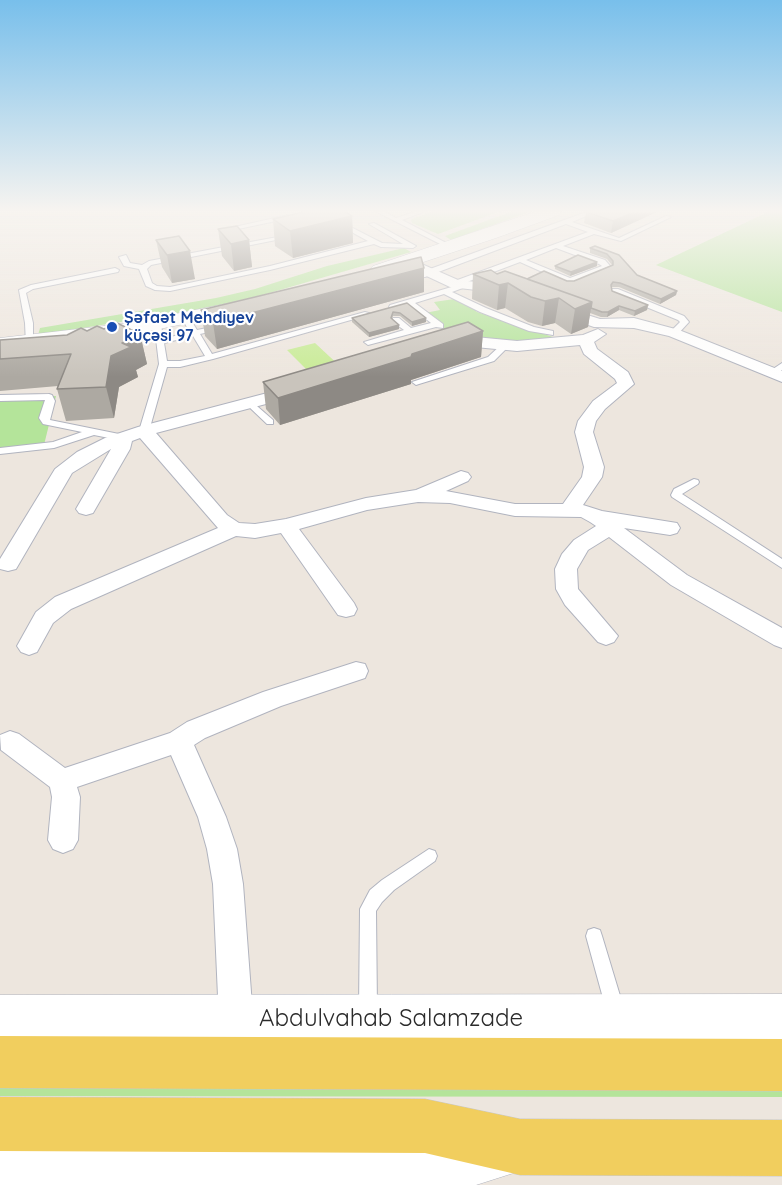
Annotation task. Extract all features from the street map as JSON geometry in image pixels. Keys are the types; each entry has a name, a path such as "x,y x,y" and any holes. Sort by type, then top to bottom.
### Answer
{"main road":[{"path":"363,274 401,266"},
{"path":"0,345 29,342 59,343 131,333 158,333 190,326 265,301"},
{"name":"Abdulvahab Salamzade","path":"0,1019 782,1018"},
{"path":"0,1062 782,1065"},
{"path":"0,1124 425,1126 520,1147 782,1149"},
{"path":"0,1176 362,1177 436,1169 520,1147"}],"street":[{"path":"423,266 455,287 499,288 518,293"},
{"path":"549,305 590,322 607,325 634,324 675,333 779,372"},
{"path":"439,345 458,339 505,346 586,340 602,332 607,325"},
{"path":"569,510 592,477 594,467 585,432 587,421 599,405 626,384 622,376 590,351 586,340"},
{"path":"8,564 65,469 84,456 144,431 315,384"},
{"path":"144,431 219,520 234,529 255,531 286,526 366,504 418,496 450,497 515,510 585,511 603,522 678,580 782,639"},
{"path":"86,509 121,449 124,438"},
{"path":"418,496 461,477"},
{"path":"603,522 670,528"},
{"path":"603,522 573,554 566,569 567,589 573,600 606,636"},
{"path":"286,526 346,609"},
{"path":"29,646 44,618 63,603 234,529"},
{"path":"62,781 179,741 196,730 272,699 356,671"},
{"path":"179,741 212,817 222,849 228,884 236,1019"},
{"path":"9,742 62,781 66,797 63,840"}],"lane":[{"path":"136,266 143,268 150,284 160,289 170,289 277,266"},
{"path":"388,309 455,287 506,266"},
{"path":"536,266 570,281 607,266"},
{"path":"29,342 22,292 31,287 116,270"},
{"path":"455,287 483,310 532,329 550,333"},
{"path":"615,291 681,318 685,322 675,333"},
{"path":"410,303 458,339"},
{"path":"163,364 180,364 210,357 377,312"},
{"path":"396,320 410,331"},
{"path":"210,357 190,326 228,324"},
{"path":"368,342 400,338 410,331 436,324"},
{"path":"144,431 163,364 158,333"},
{"path":"416,382 491,359 505,346"},
{"path":"0,398 49,397 50,401 44,418 46,422 124,438"},
{"path":"250,403 270,422"},
{"path":"0,451 54,446 95,431"},
{"path":"693,482 678,491 676,495 782,564"},
{"path":"368,1020 368,909 376,896 388,885 429,856"},
{"path":"594,936 618,1018"}],"green space":[{"path":"326,266 362,266 266,294 203,309 38,335 40,328 216,298 255,289"},
{"path":"659,266 782,266 782,312"},
{"path":"461,298 477,312 562,340 512,348 450,336 425,313 440,310 434,302"},
{"path":"315,343 344,370 315,378 287,350"},
{"path":"56,396 44,445 0,449 0,401"},
{"path":"0,1084 782,1087 782,1097 0,1096"}],"building":[{"path":"382,266 424,268 213,323 201,310"},
{"path":"556,266 586,266 571,272"},
{"path":"610,266 629,266 637,275 677,291 661,299 613,282 612,291 648,305 635,311 619,306 608,312 602,312 591,308 592,302 527,279 544,271 567,281 574,281"},
{"path":"491,270 497,274 505,271 592,302 575,309 559,298 545,301 531,297 508,283 499,285 473,274"},
{"path":"407,303 426,318 412,322 400,313 393,312 391,318 399,325 369,333 352,318"},
{"path":"468,322 483,331 412,354 411,357 278,398 263,382"},
{"path":"117,323 140,334 122,343 131,347 111,356 106,387 57,389 71,354 0,359 0,340 67,335 81,328 87,331 97,326 104,329"}],"place":[{"name":"Şəfaət Mehdiyev küçəsi 97","path":"112,327"}]}
